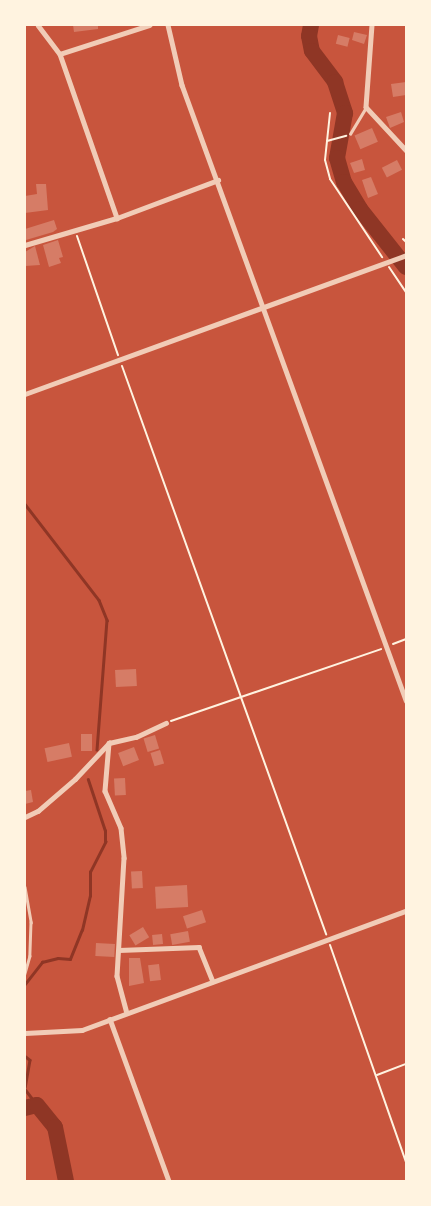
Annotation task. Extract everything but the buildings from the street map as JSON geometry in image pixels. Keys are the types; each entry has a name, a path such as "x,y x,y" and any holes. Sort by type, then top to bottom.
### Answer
{"street":[{"path":"38,25 60,54 117,218"},
{"path":"60,54 149,25"},
{"path":"168,25 176,67 406,700"},
{"path":"372,25 366,107 406,150"},
{"path":"25,245 117,218 218,180"},
{"path":"25,394 406,255"},
{"path":"25,816 38,810 76,779 109,743 136,737 166,723"},
{"path":"109,743 105,791 124,840 117,976 127,1013"},
{"path":"25,1033 82,1030 406,911"},
{"path":"118,950 199,947 213,982"},
{"path":"110,1019 168,1181"}],"lane":[{"path":"350,134 366,107"},
{"path":"25,887 31,922 30,956 25,974"}],"path":[{"path":"330,113 325,160 330,179 388,261 406,292"},
{"path":"327,141 350,134"},
{"path":"75,229 377,1075 406,1162"},
{"path":"403,239 406,242"},
{"path":"166,723 406,639"},
{"path":"377,1075 406,1064"}],"waterway":[{"path":"311,25 309,36 312,51 335,82 345,113 337,158 344,182 360,209 406,267"},
{"path":"25,504 99,600 107,620 97,750"},
{"path":"25,984 42,962 58,958 70,959 82,930 90,896 90,872 105,842 105,831 88,780"},
{"path":"25,1056 30,1060 25,1087"},
{"path":"25,1089 37,1105"},
{"path":"25,1108 37,1105 55,1127 66,1181"}]}
